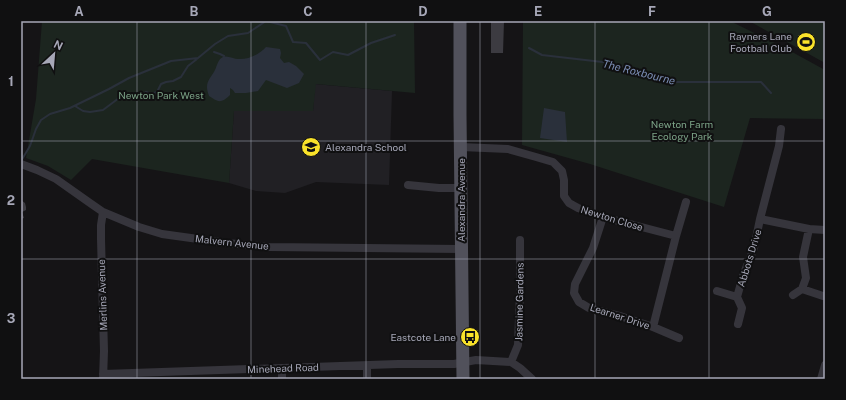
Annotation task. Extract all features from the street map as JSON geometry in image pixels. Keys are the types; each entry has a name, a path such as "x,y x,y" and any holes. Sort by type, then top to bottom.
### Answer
{"main road":[{"name":"Alexandra Avenue","path":"460,21 463,379"}],"street":[{"name":"Abbots Drive","path":"738,324 742,308 737,297 743,276 754,248 781,129"},
{"name":"Newton Close","path":"460,147 508,149 553,162 562,171 564,180 564,196 569,203 603,217 676,236"},
{"name":"Malvern Avenue","path":"24,165 56,179 103,212 139,227 162,234 227,244 269,247 461,249"},
{"path":"408,185 439,188 461,188"},
{"path":"653,327 686,202"},
{"name":"Merlins Avenue","path":"103,212 101,220 104,351 103,376"},
{"name":"Learner Drive","path":"603,217 593,248 575,284 574,293 579,302 589,308 620,316 653,327 679,338"},
{"path":"760,219 809,229 825,230"},
{"path":"793,295 802,290 806,278 803,257 809,229"},
{"name":"Jasmine Gardens","path":"511,362 518,345 520,240"},
{"path":"802,290 823,296"},
{"name":"Abbots Drive","path":"717,291 737,297"},
{"name":"Minehead Road","path":"103,376 282,368 454,364 476,360 511,362"},
{"path":"511,362 532,379"},
{"path":"821,379 825,365"},
{"path":"367,366 367,379"},
{"path":"282,368 282,379"}],"shaded area":[{"path":"266,47 280,49 280,58 284,63 289,62 296,66 304,74 299,83 287,88 266,80 258,91 235,93 230,88 230,95 222,101 215,100 209,96 207,85 221,58 226,56 236,59 246,59 257,54"},
{"name":"Alexandra School","path":"315,84 392,91 389,185 316,182 285,193 256,191 229,183 234,111 313,111"},
{"path":"544,108 565,112 567,142 540,138"}],"green space":[{"name":"Newton Park West","path":"42,21 414,21 415,93 316,84 313,111 234,111 229,183 92,159 71,180 48,166 26,158 36,99"},
{"name":"Newton Farm Ecology Park","path":"523,21 730,21 825,70 825,119 750,118 724,207 590,164 522,145"},
{"name":"Rayners Lane Football Club","path":"749,21 825,21 825,63"}],"building":[{"path":"491,21 504,21 503,53 491,53"},
{"path":"21,200 25,203 26,210 22,212 24,218 21,219"}],"waterway":[{"name":"The Roxbourne","path":"21,161 30,146 41,120 50,114 70,108 129,78 171,61 198,58 215,44 228,36 248,33 266,21 286,26 293,42 306,43 320,60 333,52 348,55 371,43 395,35"},
{"name":"The Roxbourne","path":"529,48 542,55 611,63 671,82 761,82 771,93"},
{"path":"214,52 224,56"},
{"path":"75,106 83,111 90,112 103,110 119,98 133,98 146,92 151,94 157,92 161,84 181,77 188,66 197,59"}],"place":[{"name":"Rayners Lane Football Club","path":"806,42"},
{"name":"Alexandra School","path":"311,147"},
{"name":"Eastcote Lane","path":"470,337"}]}
